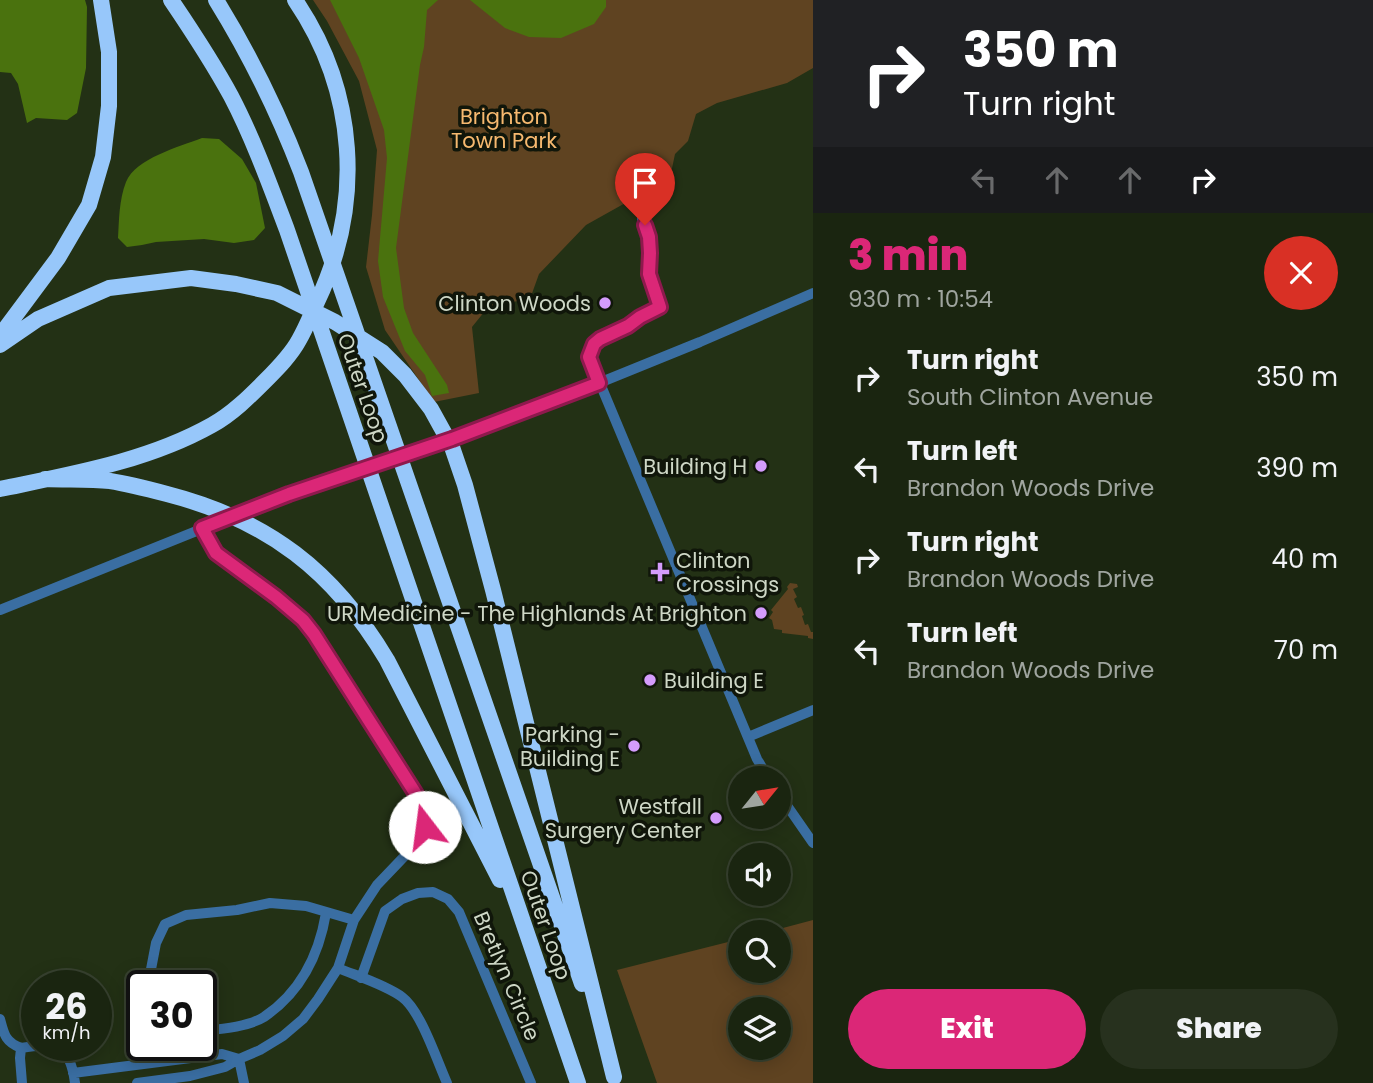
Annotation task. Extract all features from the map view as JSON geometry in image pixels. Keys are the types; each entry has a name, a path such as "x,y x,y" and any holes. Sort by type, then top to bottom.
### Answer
{"highway":[{"path":"0,336 58,258 89,205 103,157 109,106 109,52 102,0"},
{"name":"Outer Loop","path":"171,0 231,96 287,230 578,1083"},
{"name":"Outer Loop","path":"216,0 268,95 301,172 615,1080"},
{"path":"0,489 117,462 153,451 213,425 275,371 298,342 324,288 343,230 348,152 345,124 331,69 320,43 295,0"},
{"path":"0,345 38,319 109,288 191,278 276,293 335,322 382,352 405,375 431,409 452,447 465,485 615,1080"},
{"path":"45,480 108,481 200,502 266,532 299,555 329,582 370,631 387,660 524,926"}],"street":[{"path":"642,219 649,237 650,280 660,307 628,326 606,335 594,344 589,357 761,766"},
{"path":"0,610 276,499 432,446 599,383 813,293"},
{"path":"134,1066 137,1083 190,1076 225,1068 283,1036 303,1019 318,999 338,968 354,920 377,885 420,840 425,827 421,802 314,634 303,620 276,597 216,553 202,528"},
{"path":"748,737 813,710"},
{"path":"791,811 813,843"},
{"name":"Bretlyn Circle","path":"361,978 385,911 402,898 418,893 433,892 448,899 459,912 531,1083"},
{"path":"151,970 156,943 165,924 187,915 237,910 270,903 306,906 354,920"},
{"path":"217,1028 263,1018 297,986 311,966 326,913"},
{"path":"338,968 403,998 416,1014 447,1083"},
{"path":"0,1019 6,1037 12,1045 21,1048 22,1083"},
{"path":"69,1061 74,1078 134,1066 222,1054 239,1059"},
{"path":"239,1059 244,1083"}],"green space":[{"name":"Brighton Town Park","path":"313,0 813,0 813,68 787,83 717,103 696,114 688,141 675,154 670,178 586,225 539,274 530,299 489,306 472,327 479,393 434,402 385,330 366,267 377,150 359,81"},
{"path":"790,583 797,584 798,587 793,589 797,597 794,599 798,608 801,607 805,625 808,624 813,632 813,639 782,633 782,630 774,629 769,618 773,612 771,610"},
{"path":"813,920 813,1083 657,1083 617,970 728,942 728,983 791,983 791,926"}],"shaded area":[{"path":"0,0 85,0 86,68 77,113 67,120 36,118 27,123 18,84 11,73 0,72"},
{"path":"330,0 438,0 427,10 396,248 404,308 413,333 447,385 449,393 432,396 425,375 405,351 383,297 378,261 387,158 384,130 359,58"},
{"path":"470,0 606,0 606,7 594,24 561,38 529,37 505,28"},
{"path":"202,138 219,139 242,159 256,183 265,228 254,240 234,243 204,239 127,247 118,238 122,196 131,174 159,154"}],"place":[{"name":"Clinton Woods","path":"605,303"},
{"name":"Building H","path":"761,466"},
{"name":"Clinton Crossings","path":"660,572"},
{"name":"UR Medicine - The Highlands At Brighton","path":"761,613"},
{"name":"Building E","path":"650,680"},
{"name":"Parking - Building E","path":"634,746"},
{"name":"Westfall Surgery Center","path":"716,818"}],"route":[{"path":"425,827 421,802 314,634 303,620 276,597 216,553 202,528 289,494 452,439 599,383 589,357 594,344 660,307 649,274 649,237 645,225"}]}
